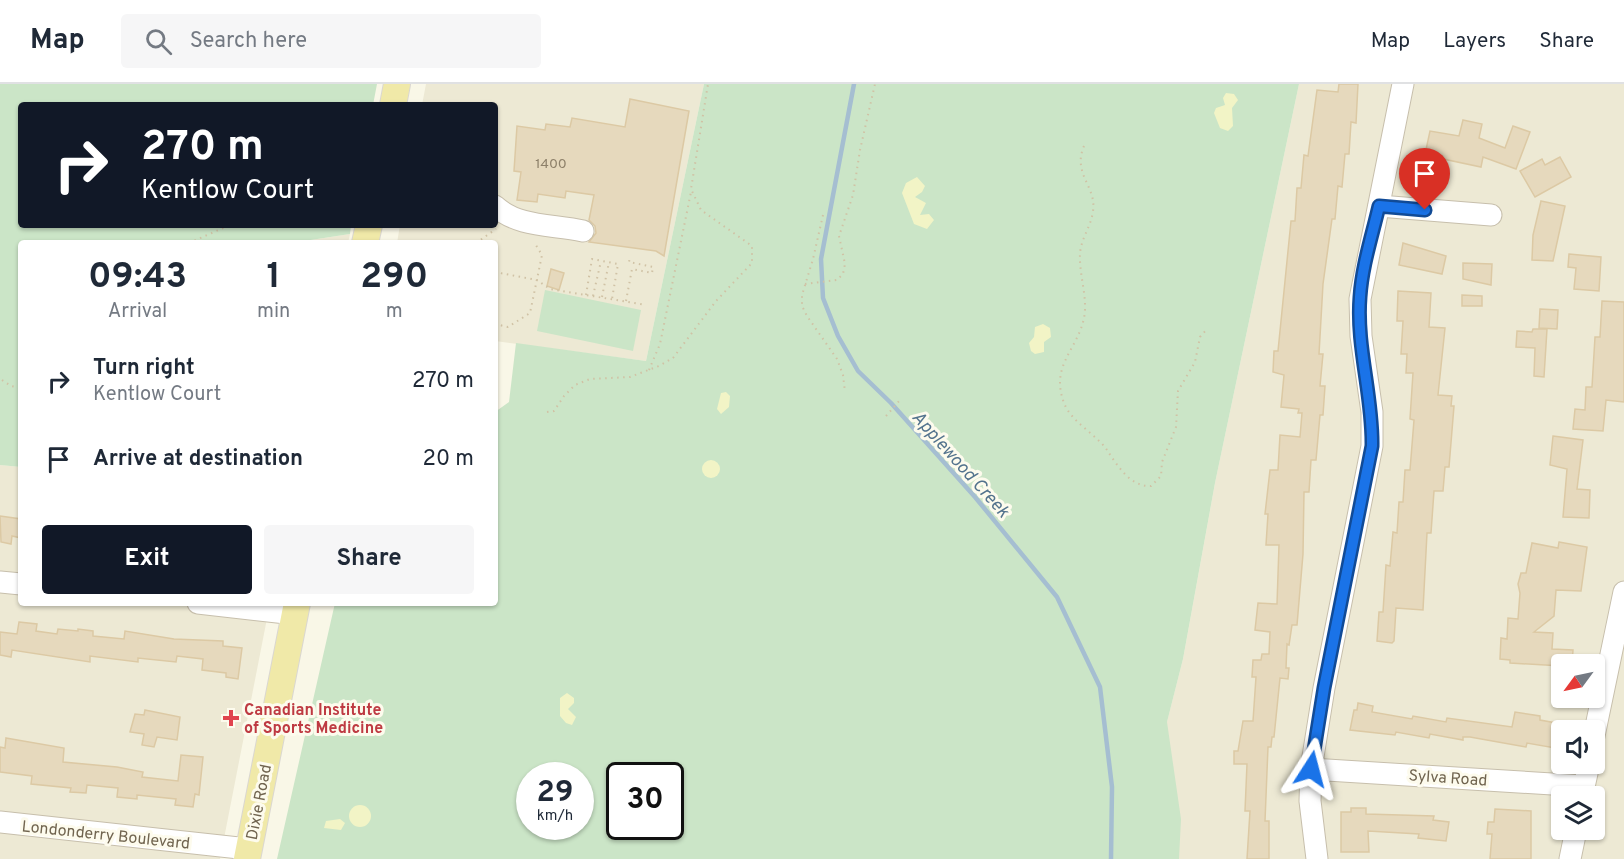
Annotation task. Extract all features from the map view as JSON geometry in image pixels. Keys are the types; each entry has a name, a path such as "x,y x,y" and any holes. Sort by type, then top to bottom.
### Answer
{"main road":[{"path":"394,102 397,84"},
{"name":"Dixie Road","path":"248,854 296,608"}],"street":[{"path":"1317,859 1310,801 1311,769 1324,688 1372,446 1372,412 1361,336 1360,299 1364,268 1379,206 1403,84"},
{"path":"1379,206 1491,215"},
{"path":"498,209 530,224 583,231"},
{"path":"0,582 18,584"},
{"path":"1597,720 1624,592"},
{"path":"257,606 296,608"},
{"name":"Sylva Road","path":"1311,769 1551,788"},
{"name":"Londonderry Boulevard","path":"0,822 248,854"},
{"path":"1570,859 1574,840"}],"path":[{"path":"649,370 663,333 691,189 708,84"},
{"path":"805,284 840,278 845,270 839,236 854,195 860,150 875,84"},
{"path":"1084,146 1079,158 1081,170 1094,204 1090,221 1082,237 1080,254 1085,315 1061,367 1060,390 1070,414 1102,443 1125,474 1143,486 1150,486 1161,477 1162,462 1176,427 1178,391 1195,362 1200,337 1207,329"},
{"path":"547,412 554,411 575,385 590,379 630,377 673,358 716,302 752,263 754,258 748,241 700,210 691,189"},
{"path":"823,215 805,284 802,306 837,359 843,375 845,392"},
{"path":"196,240 223,228"},
{"path":"480,240 497,229"},
{"path":"498,325 508,327 530,313 542,255 530,237"},
{"path":"626,301 632,269 652,273 653,267 629,262 630,257"},
{"path":"586,295 592,259 618,264 612,299"},
{"path":"593,296 601,261"},
{"path":"602,297 609,262"},
{"path":"498,273 537,280 550,289 646,304"},
{"path":"2,380 18,387"},
{"path":"886,416 900,400"}],"shaded area":[{"path":"0,84 377,84 374,102 18,102 18,228 351,228 350,234 311,240 18,240 18,467 0,465"},
{"path":"426,84 704,84 646,361 498,341 498,240 398,240 400,228 498,228 498,102 423,102"},
{"path":"704,84 1299,84 1215,483 1183,659 1167,722 1181,819 1179,859 277,859 334,606 498,606 498,410 509,402 516,343 646,361"},
{"path":"1299,84 1624,84 1624,859 1132,859 1183,659 1215,483"},
{"path":"350,234 349,240 311,240"},
{"path":"545,290 641,310 633,351 537,331"},
{"path":"0,465 18,467 18,606 269,606 220,859 0,859"}],"sand":[{"path":"1226,93 1234,94 1238,100 1232,108 1233,126 1228,131 1220,128 1214,113 1216,108 1225,105 1223,98"},
{"path":"917,177 925,186 922,192 915,197 926,203 920,215 929,214 934,220 927,229 914,224 902,193 906,183"},
{"path":"1043,324 1050,328 1051,337 1044,342 1044,352 1035,354 1031,351 1029,343 1034,337 1035,327"},
{"path":"726,392 730,396 729,407 721,414 717,409 721,393"},
{"path":"711,460 717,463 720,469 717,475 711,478 705,475 702,469 705,463"},
{"path":"567,693 574,698 574,703 568,709 576,717 572,725 566,723 560,716 560,698"},
{"path":"360,805 368,808 371,816 368,824 360,827 352,824 349,816 352,808"},
{"path":"340,819 345,823 341,830 324,828 326,821"}],"building":[{"path":"1339,84 1358,84 1356,123 1351,122 1349,154 1345,154 1342,187 1338,186 1335,219 1332,219 1323,284 1319,354 1323,354 1320,386 1325,386 1323,415 1320,415 1316,460 1311,460 1309,492 1304,492 1303,554 1297,625 1292,625 1289,645 1287,644 1288,679 1280,678 1274,737 1272,737 1271,747 1268,747 1265,821 1269,821 1269,859 1247,859 1250,811 1245,811 1247,764 1234,764 1234,751 1238,751 1243,721 1253,721 1256,677 1252,677 1253,660 1261,660 1262,654 1269,654 1270,632 1255,630 1258,603 1277,604 1279,545 1266,545 1268,514 1265,514 1270,470 1278,470 1280,435 1300,437 1302,413 1298,413 1299,409 1281,407 1284,375 1273,372 1274,351 1278,351 1291,221 1295,221 1297,188 1301,188 1304,155 1308,156 1317,90 1338,92"},
{"path":"630,99 689,111 664,256 656,251 589,242 596,233 595,226 589,220 594,195 566,191 565,198 538,194 537,202 517,200 521,172 514,171 517,126 545,130 546,124 570,127 572,118 625,127"},
{"path":"1463,120 1482,124 1479,138 1505,148 1513,126 1530,132 1516,169 1483,157 1481,167 1443,159 1439,178 1418,174 1430,131 1459,136"},
{"path":"1560,157 1571,177 1535,197 1520,171 1542,159 1545,165"},
{"path":"1541,201 1565,206 1553,261 1532,260 1533,235"},
{"path":"1403,243 1446,256 1442,274 1399,265"},
{"path":"1569,254 1601,257 1599,291 1574,289 1576,268 1568,267"},
{"path":"1463,263 1492,264 1491,285 1463,279"},
{"path":"551,269 564,273 559,290 547,286"},
{"path":"1398,291 1431,293 1429,327 1445,328 1438,395 1452,396 1451,406 1454,406 1449,467 1445,467 1443,491 1434,491 1431,533 1427,533 1423,610 1396,608 1392,643 1377,641 1379,612 1383,612 1386,565 1390,566 1393,532 1397,533 1399,502 1403,502 1405,470 1410,470 1414,420 1410,419 1413,373 1406,373 1407,354 1401,354 1403,321 1397,321"},
{"path":"1462,295 1482,296 1482,306 1462,306"},
{"path":"1602,301 1624,302 1624,402 1606,400 1603,431 1573,429 1575,409 1585,410 1586,387 1592,387 1595,337 1600,337"},
{"path":"1540,309 1558,310 1557,329 1539,328"},
{"path":"1533,329 1547,329 1544,377 1534,376 1535,348 1516,347 1517,331 1532,332"},
{"path":"1553,436 1583,440 1577,489 1590,490 1589,518 1563,517 1567,469 1550,465"},
{"path":"0,516 18,519 18,537 12,536 11,544 1,542"},
{"path":"1559,542 1587,547 1581,591 1556,590 1554,616 1534,632 1553,633 1552,649 1573,650 1573,654 1551,654 1551,665 1510,663 1510,660 1500,659 1501,638 1507,639 1508,618 1518,619 1520,593 1518,584 1521,573 1526,573 1532,543 1558,548"},
{"path":"19,622 37,624 36,631 57,634 58,629 78,631 78,629 93,631 93,636 124,639 125,631 174,639 223,641 223,646 242,648 238,679 226,677 226,673 202,670 203,659 177,656 176,662 138,658 138,662 90,656 90,662 12,650 11,657 0,655 0,632 17,634"},
{"path":"1358,703 1373,706 1372,712 1412,719 1413,716 1446,722 1447,718 1512,727 1515,712 1540,716 1540,720 1551,722 1551,747 1527,743 1526,747 1470,737 1463,737 1463,740 1430,734 1429,738 1396,732 1395,735 1350,730 1354,710 1357,710"},
{"path":"145,710 180,717 177,740 157,737 154,747 142,745 144,734 130,732 135,714 144,715"},
{"path":"6,738 64,748 63,762 117,767 143,772 142,777 178,781 181,755 203,757 199,795 195,794 193,807 175,805 176,799 137,795 137,799 117,797 118,788 87,785 86,793 70,792 71,788 31,784 32,776 0,772 0,747 5,748"},
{"path":"1351,808 1366,808 1366,814 1434,816 1433,820 1449,822 1446,841 1418,838 1419,834 1368,831 1369,852 1341,852 1341,812 1351,812"},
{"path":"1495,809 1531,811 1531,859 1490,859 1492,834 1487,834 1488,822 1494,822"}],"waterway":[{"name":"Applewood Creek","path":"854,84 821,259 823,298 838,336 858,371 891,403 975,497 1057,597 1100,687 1112,787 1111,859"}],"place":[{"name":"Canadian Institute of Sports Medicine","path":"231,718"}],"route":[{"path":"1311,769 1324,688 1372,446 1372,412 1361,336 1360,299 1364,268 1379,206 1425,210"}]}
